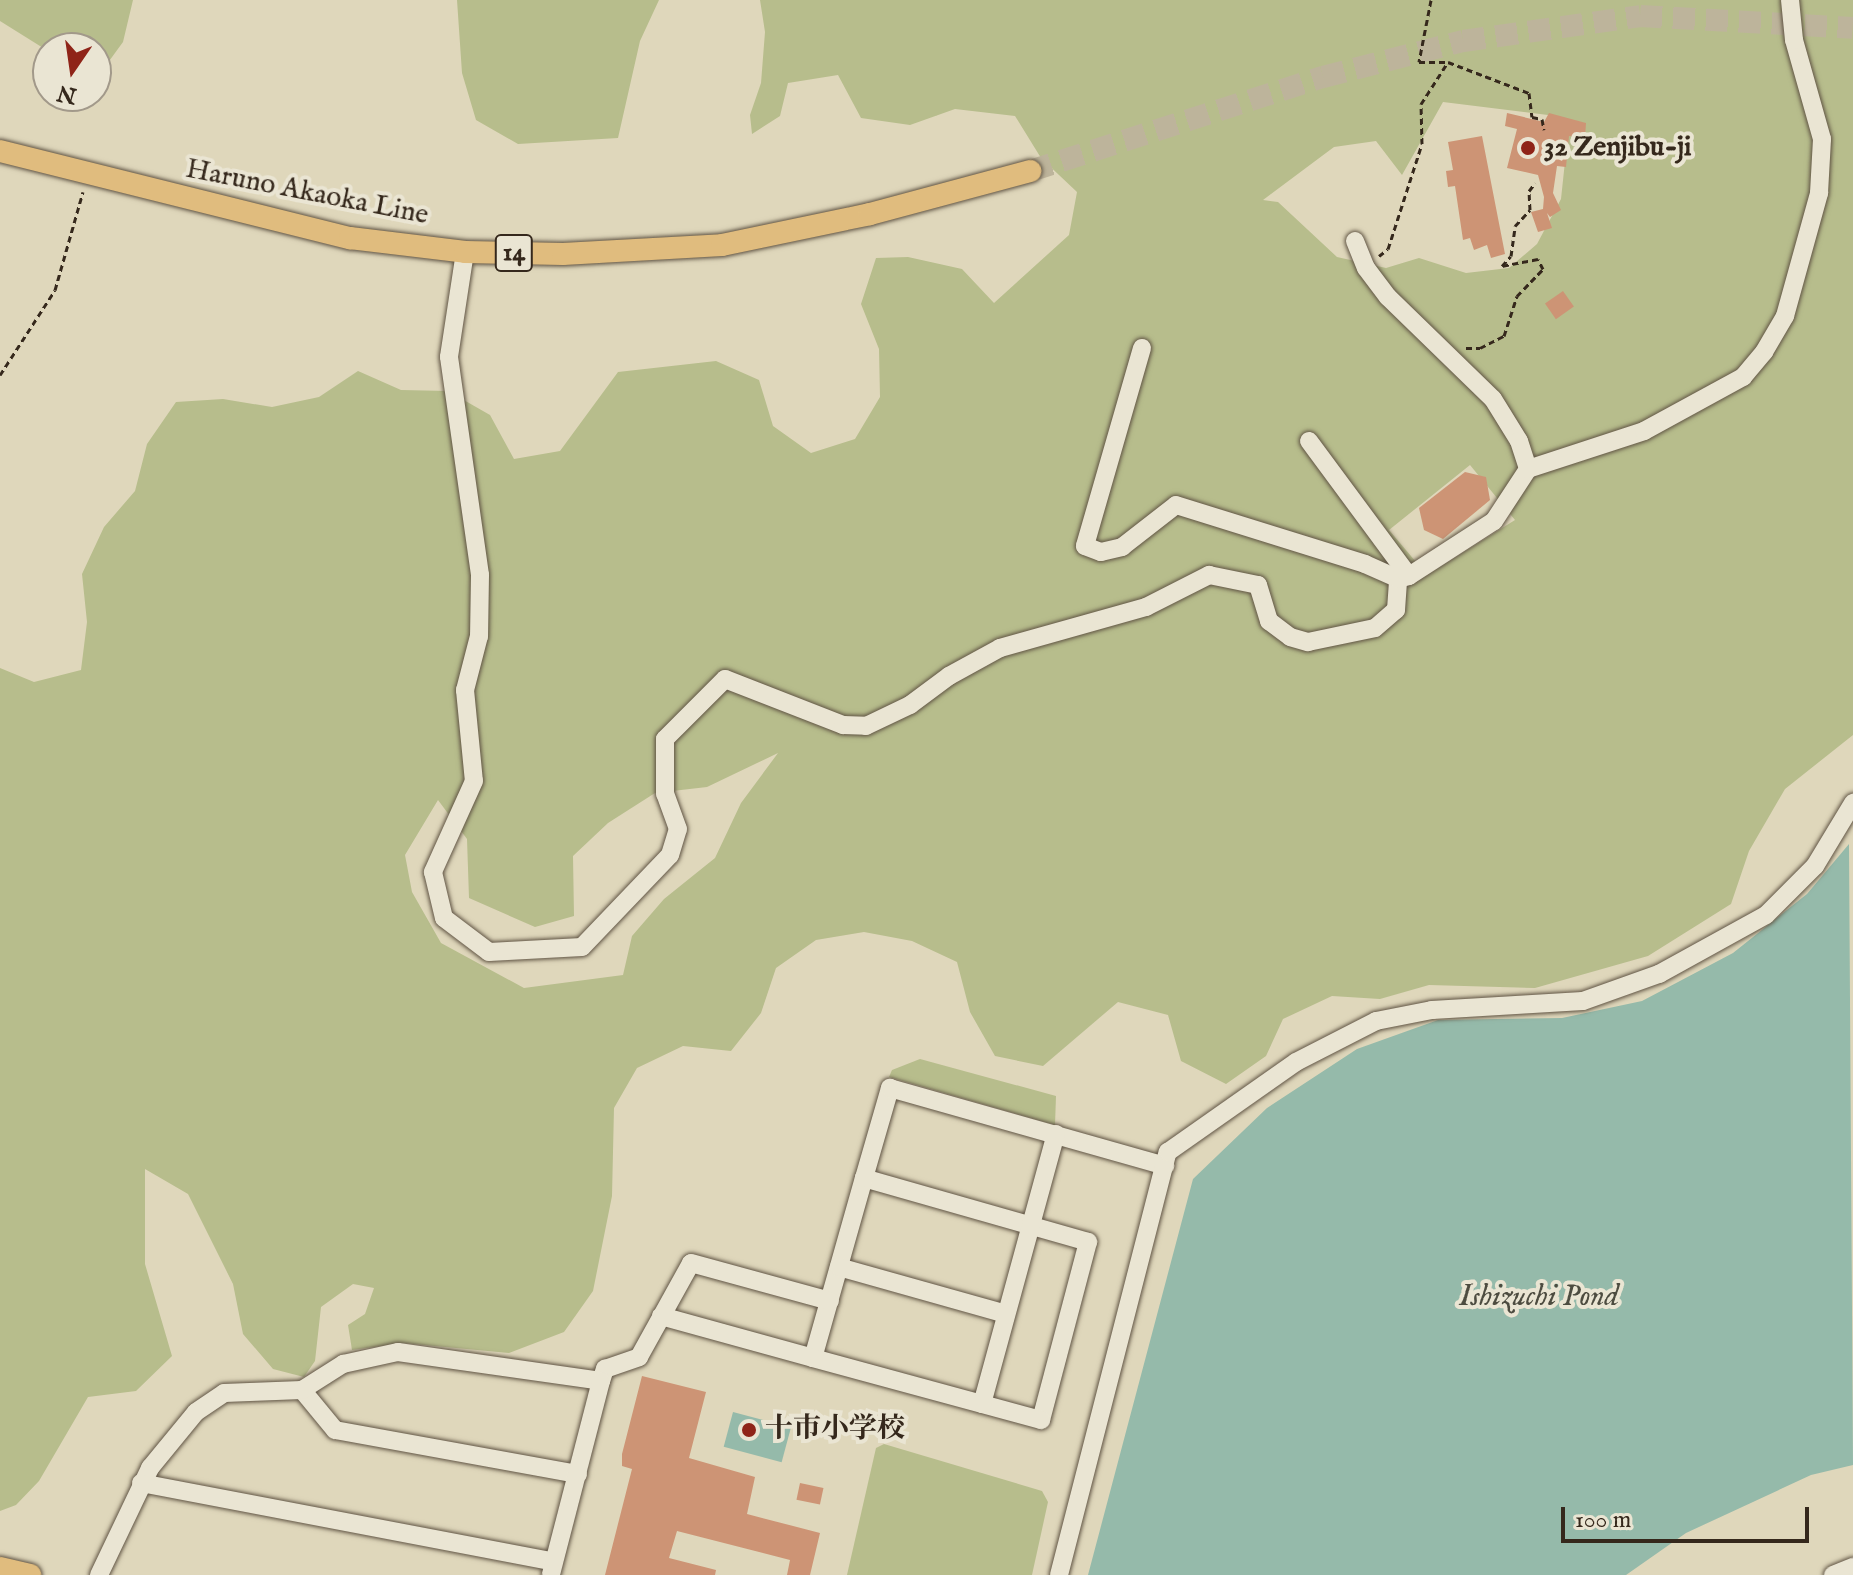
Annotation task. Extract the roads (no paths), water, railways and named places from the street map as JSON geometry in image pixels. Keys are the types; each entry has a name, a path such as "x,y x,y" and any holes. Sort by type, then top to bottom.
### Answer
{"main road":[{"name":"Haruno Akaoka Line","path":"0,151 87,176 350,238 465,252 563,254 722,245 870,214 1030,171"},
{"path":"0,1568 30,1575"}],"street":[{"path":"465,252 449,357 480,575 479,636 465,690 474,781 433,872 444,918 489,952 582,947 670,855 678,829 665,794 665,739 725,679 843,725 866,726 910,705 949,676 1000,648 1146,607 1209,575 1258,585 1269,621 1290,637 1308,642 1375,628 1396,610 1403,578 1494,521 1528,469 1644,431 1743,377 1785,316 1819,193 1822,139 1794,40 1790,0"},
{"path":"1355,241 1366,268 1435,345 1493,399 1519,441 1528,469"},
{"path":"1142,348 1085,546 1101,552 1122,547 1176,505 1403,578"},
{"path":"1309,441 1403,578"},
{"path":"1059,1575 1168,1152 1348,1032 1432,1010 1583,1001 1638,984 1701,952 1766,915 1801,883 1853,803"},
{"path":"813,1358 890,1088 1165,1166"},
{"path":"982,1404 1056,1134"},
{"path":"661,1316 1041,1420 1088,1242 864,1178"},
{"path":"141,1483 552,1568 605,1369 639,1357 691,1263 830,1301"},
{"path":"839,1267 1006,1314"},
{"path":"99,1575 141,1483 196,1412 224,1393 302,1390 351,1361 398,1352 601,1381"},
{"path":"302,1390 335,1430 578,1474"},
{"path":"1833,1575 1853,1567"}],"water":[{"name":"Ishizuchi Pond","path":"1849,844 1853,1465 1811,1475 1686,1533 1626,1575 1088,1575 1193,1179 1267,1108 1357,1049 1438,1020 1562,1018 1642,1001 1733,953 1807,894"},
{"path":"733,1412 791,1428 782,1462 724,1447"}],"tunnel":[{"path":"1030,171 1323,77 1463,41 1640,16 1853,28"}],"place":[{"name":"32 Zenjibu-ji","path":"1528,148"},
{"name":"十市小学校","path":"749,1430"}]}
